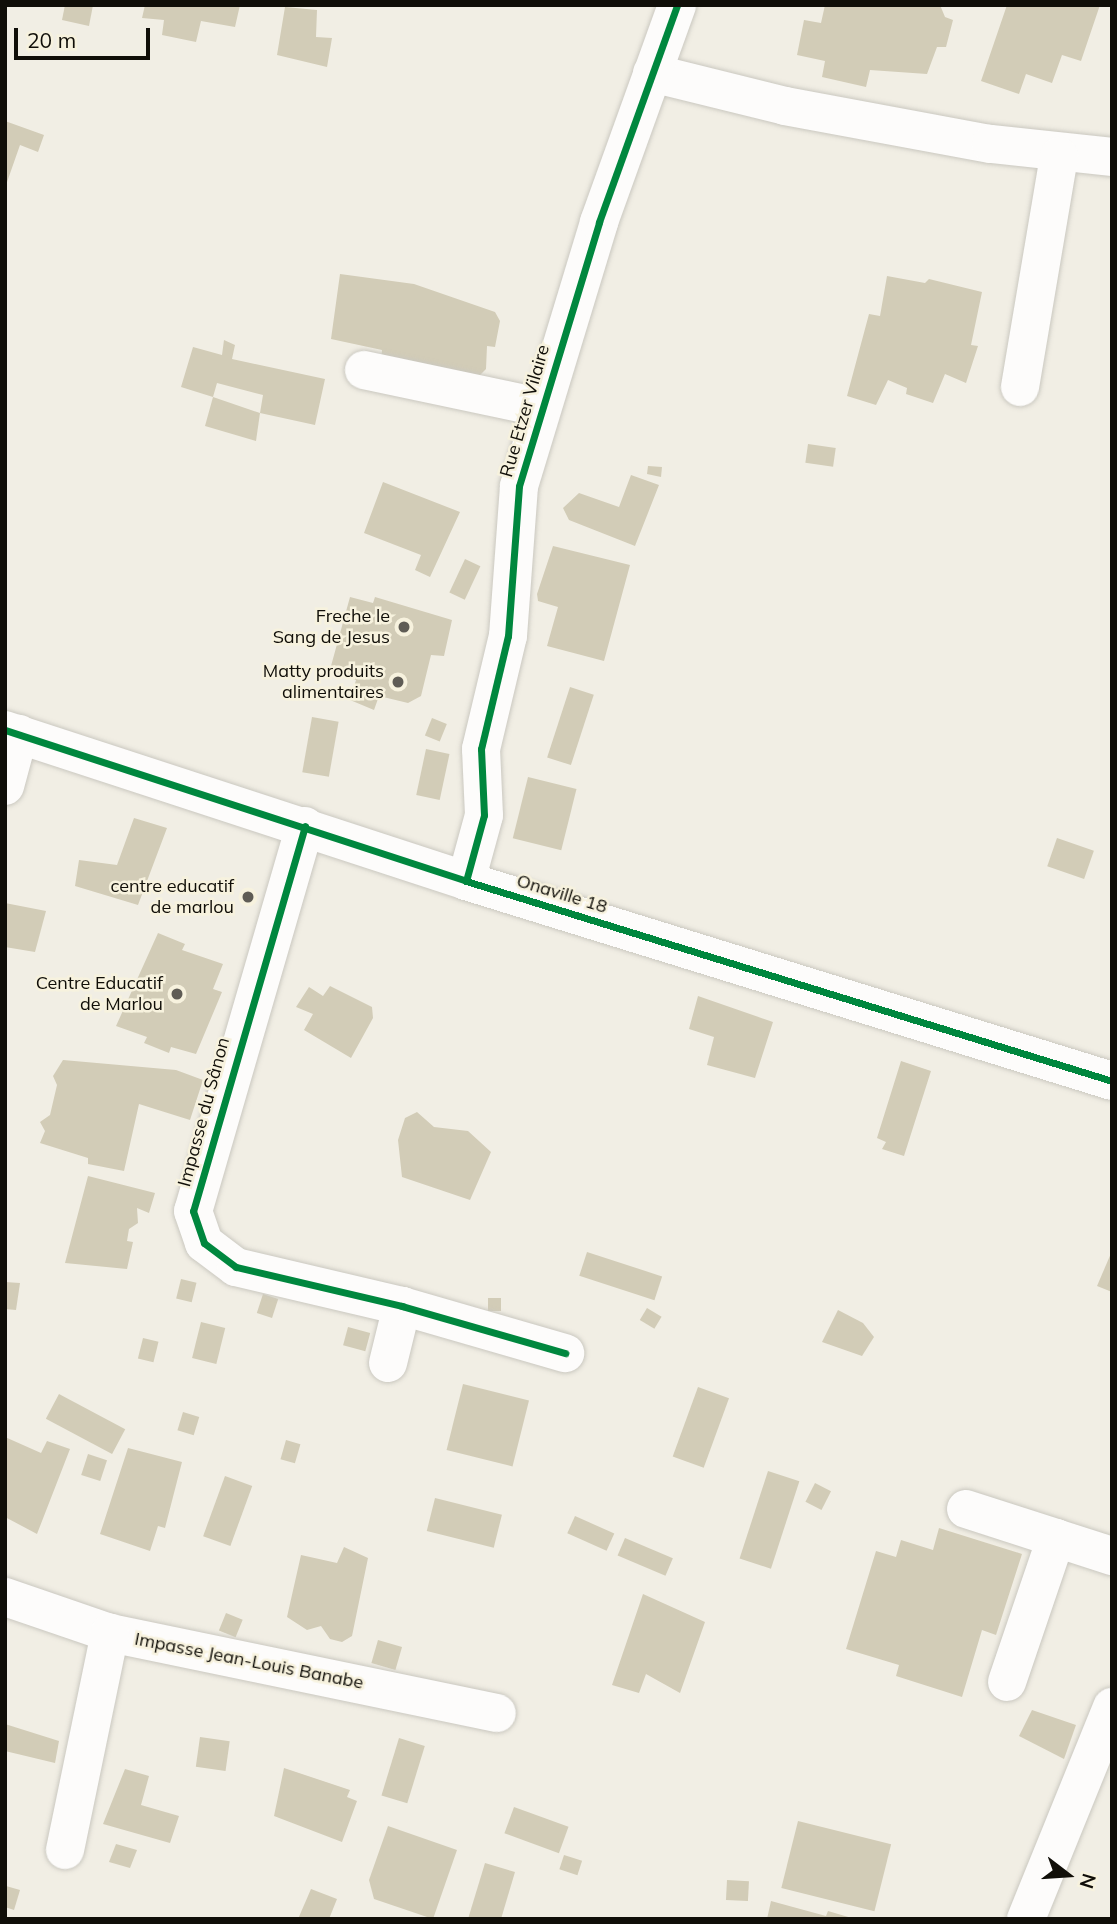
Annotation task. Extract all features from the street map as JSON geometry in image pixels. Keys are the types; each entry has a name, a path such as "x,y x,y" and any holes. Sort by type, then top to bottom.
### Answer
{"street":[{"name":"Rue Etzer Vilaire","path":"466,881 484,816 481,749 509,636 519,486 540,407 677,5"},
{"path":"652,73 785,106 1059,156 1112,157"},
{"path":"1020,387 1059,156"},
{"path":"364,370 540,407"},
{"path":"5,786 12,732"},
{"name":"Onaville 18","path":"12,732 466,881 1112,1081"},
{"name":"Impasse du Sânon","path":"305,826 193,1211 204,1242 236,1267 402,1306 565,1353"},
{"path":"388,1363 402,1306"},
{"path":"967,1509 1112,1556"},
{"path":"1007,1682 1056,1538"},
{"name":"Impasse Jean-Louis Banabe","path":"5,1598 110,1633 497,1713"},
{"path":"65,1850 110,1633"},
{"path":"1026,1919 1112,1707"}],"building":[{"path":"65,5 93,5 89,26 62,20"},
{"path":"145,5 240,5 235,27 201,21 196,42 162,35 164,20 142,18"},
{"path":"825,5 940,5 945,17 953,20 946,47 937,47 927,74 870,70 866,87 822,77 825,61 797,55 804,20 821,23"},
{"path":"1007,5 1100,5 1081,61 1062,55 1052,83 1026,74 1019,94 981,81"},
{"path":"285,7 317,10 316,37 332,38 327,67 277,55"},
{"path":"5,121 44,135 38,152 20,145 6,185"},
{"path":"340,274 414,284 495,312 500,321 495,347 487,346 486,369 477,378 381,361 382,350 331,339"},
{"path":"887,276 925,283 929,279 982,292 971,345 978,346 966,383 945,374 933,403 906,394 907,388 888,380 876,405 847,396 869,314 880,316"},
{"path":"224,340 235,345 232,359 325,379 315,425 260,413 263,395 217,383 213,397 181,387 193,347 222,355"},
{"path":"213,397 260,413 256,441 205,426"},
{"path":"808,444 836,448 833,467 805,463"},
{"path":"648,466 662,467 661,477 647,474"},
{"path":"631,475 659,485 635,546 569,520 563,508 579,493 619,507"},
{"path":"383,482 460,512 430,577 415,570 421,555 364,533"},
{"path":"553,546 630,565 604,661 547,646 558,607 538,601 537,594"},
{"path":"465,559 480,566 465,600 449,593"},
{"path":"350,597 373,603 375,597 452,620 444,656 431,655 421,696 408,703 379,696 374,710 350,700 356,680 334,674 331,666"},
{"path":"570,687 594,695 571,765 547,757"},
{"path":"312,717 339,722 329,777 302,772"},
{"path":"432,718 447,724 440,742 425,736"},
{"path":"426,749 449,754 440,800 416,795"},
{"path":"528,777 577,789 561,850 513,838"},
{"path":"134,818 167,828 138,905 75,886 79,860 117,865"},
{"path":"1057,838 1094,851 1084,879 1047,866"},
{"path":"5,903 46,911 35,952 5,947"},
{"name":"Centre Educatif de Marlou","path":"158,933 185,944 182,950 223,964 213,989 222,992 196,1054 171,1047 169,1053 144,1043 147,1037 116,1026"},
{"path":"330,986 372,1007 373,1018 351,1058 304,1030 313,1014 296,1007 309,987 323,996"},
{"path":"698,996 773,1022 755,1078 707,1065 714,1037 689,1029"},
{"path":"63,1060 176,1070 203,1080 190,1120 139,1104 124,1171 88,1164 88,1158 40,1143 45,1131 40,1122 50,1115 57,1085 53,1076"},
{"path":"901,1061 931,1071 904,1156 882,1149 886,1142 877,1138"},
{"path":"417,1112 434,1127 468,1131 491,1152 470,1200 402,1177 398,1140 405,1118"},
{"path":"88,1176 155,1193 149,1213 137,1208 138,1223 129,1229 127,1241 133,1242 127,1269 65,1263"},
{"path":"1112,1251 1112,1292 1097,1286"},
{"path":"587,1252 662,1276 654,1300 579,1276"},
{"path":"181,1279 197,1283 192,1302 176,1298"},
{"path":"5,1282 20,1283 16,1310 5,1309"},
{"path":"263,1294 278,1299 272,1318 257,1313"},
{"path":"488,1298 501,1298 501,1311 488,1311"},
{"path":"647,1308 662,1317 654,1329 640,1320"},
{"path":"838,1310 863,1323 874,1337 862,1356 822,1342"},
{"path":"201,1322 225,1328 216,1364 192,1358"},
{"path":"348,1327 370,1333 365,1351 343,1345"},
{"path":"143,1338 159,1342 153,1362 138,1358"},
{"path":"463,1384 529,1400 513,1466 447,1450"},
{"path":"698,1387 729,1398 704,1468 673,1457"},
{"path":"59,1394 125,1429 112,1454 46,1419"},
{"path":"183,1412 199,1417 194,1435 177,1430"},
{"path":"5,1437 41,1453 47,1441 70,1449 37,1534 5,1517"},
{"path":"286,1440 300,1444 295,1463 280,1459"},
{"path":"128,1448 182,1462 165,1528 158,1526 150,1551 100,1534"},
{"path":"88,1454 107,1460 100,1481 81,1475"},
{"path":"768,1471 799,1481 771,1569 740,1558"},
{"path":"225,1476 252,1486 230,1546 203,1536"},
{"path":"815,1483 831,1491 822,1510 805,1502"},
{"path":"435,1498 502,1515 494,1548 427,1531"},
{"path":"575,1516 614,1533 607,1551 567,1533"},
{"path":"939,1528 1022,1554 996,1635 982,1630 962,1697 896,1676 899,1665 846,1649 876,1551 896,1557 901,1540 933,1550"},
{"path":"625,1538 673,1558 665,1576 618,1555"},
{"path":"344,1547 368,1558 352,1636 342,1642 330,1639 321,1626 307,1630 287,1617 301,1555 337,1563"},
{"path":"643,1594 705,1622 680,1693 646,1674 639,1693 612,1685"},
{"path":"226,1613 243,1620 236,1637 219,1631"},
{"path":"378,1640 402,1647 395,1670 371,1663"},
{"path":"1032,1710 1076,1725 1064,1759 1019,1736"},
{"path":"5,1724 59,1741 55,1763 5,1751"},
{"path":"200,1737 230,1741 226,1771 196,1767"},
{"path":"399,1738 425,1746 407,1803 381,1795"},
{"path":"284,1768 350,1790 347,1797 357,1801 342,1842 274,1816"},
{"path":"125,1769 149,1776 141,1805 179,1816 170,1843 103,1824"},
{"path":"514,1807 569,1827 559,1853 504,1833"},
{"path":"798,1821 891,1844 874,1911 781,1888"},
{"path":"388,1826 457,1850 433,1919 374,1899 369,1880"},
{"path":"116,1844 137,1850 130,1868 109,1862"},
{"path":"564,1855 582,1861 577,1875 559,1869"},
{"path":"485,1863 515,1872 501,1919 468,1919"},
{"path":"727,1880 749,1881 748,1901 726,1900"},
{"path":"6,1886 20,1890 14,1910 5,1907"},
{"path":"311,1889 337,1899 329,1919 298,1919"},
{"path":"771,1901 826,1916 828,1911 855,1919 767,1919"}],"cycle path":[{"path":"466,881 484,815 481,749 508,636 519,486 599,222 677,5"},
{"path":"5,730 466,881 1112,1081"},
{"path":"305,826 193,1211 204,1243 236,1267 402,1306 565,1353"}],"place":[{"name":"Freche le Sang de Jesus","path":"404,627"},
{"name":"Matty produits alimentaires","path":"398,682"},
{"name":"centre educatif de marlou","path":"248,897"},
{"name":"Centre Educatif de Marlou","path":"177,994"}]}
